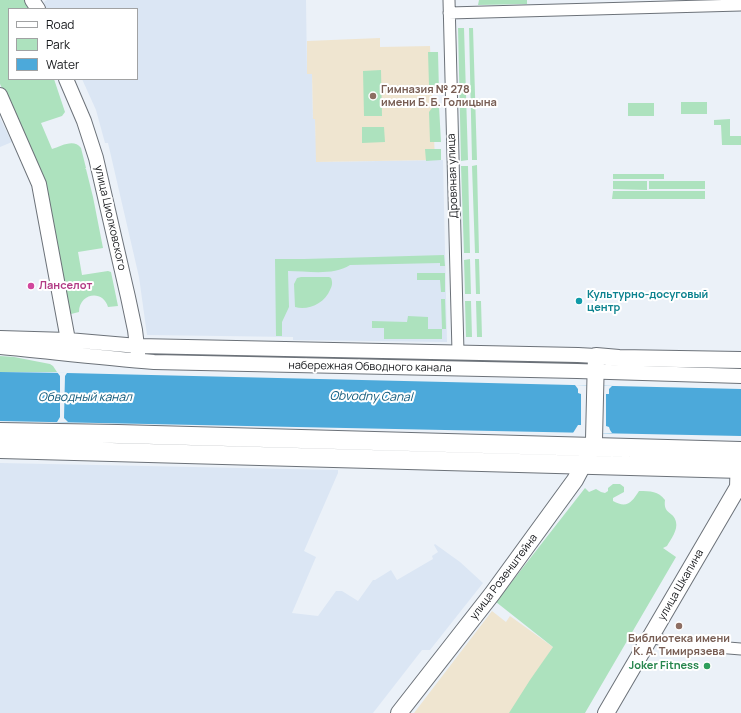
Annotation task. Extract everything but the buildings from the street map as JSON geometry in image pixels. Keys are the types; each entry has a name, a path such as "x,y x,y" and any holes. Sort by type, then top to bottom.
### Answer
{"main road":[{"name":"набережная Обводного канала","path":"595,371 619,358 741,360"},
{"path":"593,440 595,371"},
{"path":"0,432 593,440 740,451"},
{"name":"улица Розенштейна","path":"399,713 501,581 575,480 593,440"},
{"path":"0,449 740,469"},
{"name":"улица Шкапина","path":"606,713 738,487 740,451"}],"street":[{"name":"Дровяная улица","path":"449,0 458,352"},
{"path":"449,13 741,5"},
{"name":"улица Циолковского","path":"66,80 84,121 96,158 138,346 139,361"},
{"path":"0,95 39,184 68,347"},
{"name":"набережная Обводного канала","path":"0,338 68,347 100,358 139,361 595,371 741,376"},
{"name":"набережная Обводного канала","path":"0,347 138,346 578,355 595,371"},
{"path":"652,636 668,643 741,650"}],"shaded area":[{"path":"47,0 306,0 307,73 312,74 313,119 315,119 317,162 443,160 447,342 293,340 293,337 147,335 139,277 108,143 105,143 96,110 82,80 138,80 138,8 46,8 44,2"},
{"name":"Гимназия № 278 имени Б. Б. Голицына","path":"380,38 380,47 430,46 435,160 316,162 312,74 307,74 307,41"},
{"path":"0,118 12,142 0,147"},
{"path":"0,463 338,470 304,551 316,557 292,613 318,616 336,591 342,591 358,601 373,580 391,570 397,580 433,559 432,556 438,552 434,545 435,544 460,562 483,583 430,650 422,650 373,713 0,713"},
{"path":"492,611 506,622 510,616 553,647 510,713 414,713"}],"green space":[{"path":"0,0 27,0 31,8 8,8 8,80 54,80 65,112 62,116 41,123 52,149 71,143 78,145 81,148 103,248 78,252 82,275 108,271 111,272 118,306 108,307 105,301 101,298 92,296 87,297 83,301 79,312 67,315 41,175 0,84"},
{"path":"479,0 527,0 527,4 478,5"},
{"path":"458,28 464,28 468,160 461,161"},
{"path":"469,28 473,28 477,160 472,160"},
{"path":"428,52 438,52 439,92 432,91 429,85"},
{"path":"381,70 382,116 364,116 363,71"},
{"path":"681,102 707,102 707,114 681,114"},
{"path":"628,103 654,103 654,116 628,116"},
{"path":"434,106 439,106 441,142 430,142 429,112"},
{"path":"730,119 730,136 741,136 741,145 722,145 721,125 714,125 714,120"},
{"path":"362,127 384,127 385,142 362,143"},
{"path":"425,149 441,149 441,160 426,161"},
{"path":"477,165 479,253 475,253 472,166"},
{"path":"461,166 468,166 470,253 464,253"},
{"path":"613,174 664,174 664,179 613,179"},
{"path":"613,181 647,181 647,190 613,189"},
{"path":"649,181 705,181 705,189 649,189"},
{"path":"613,191 705,191 705,199 612,199"},
{"path":"444,255 445,266 440,266 440,263 350,265 336,271 328,272 288,271 289,307 282,322 282,336 276,336 275,259"},
{"path":"470,259 471,294 465,294 464,260"},
{"path":"475,259 479,259 480,294 476,294"},
{"path":"417,273 445,273 445,292 441,292 440,280 417,280"},
{"path":"297,278 331,278 332,286 328,295 316,305 305,308 295,307 294,284"},
{"path":"441,299 445,299 446,329 442,329"},
{"path":"465,301 471,301 472,337 466,337"},
{"path":"476,301 481,301 482,337 477,337"},
{"path":"408,316 428,317 428,329 442,329 442,339 384,339 384,328 372,328 372,321 407,322"},
{"path":"0,356 14,357 50,364 57,372 0,372"},
{"path":"613,484 620,484 624,487 624,492 613,498 613,501 618,503 629,503 639,491 654,492 665,500 667,511 675,519 676,525 675,531 667,546 663,548 676,557 585,713 509,713 553,647 496,602 585,488 589,492 596,489 605,493"}],"water":[{"name":"Обводный канал","path":"0,372 741,389 741,436 0,421"}],"pier":[{"path":"57,372 67,373 65,376 64,418 68,422 57,422 60,417 60,376"},
{"path":"575,385 612,386 609,389 609,394 606,394 606,426 609,427 612,433 573,433 578,425 581,425 581,394 578,393 578,389"}],"place":[{"name":"Гимназия № 278 имени Б. Б. Голицына","path":"373,96"},
{"name":"Ланселот","path":"31,286"},
{"name":"Культурно-досуговый центр","path":"579,301"},
{"name":"Библиотека имени К. А. Тимирязева","path":"679,626"},
{"name":"Joker Fitness","path":"707,666"}],"water label":[{"name":"Obvodny Canal","path":"371,397"}]}
